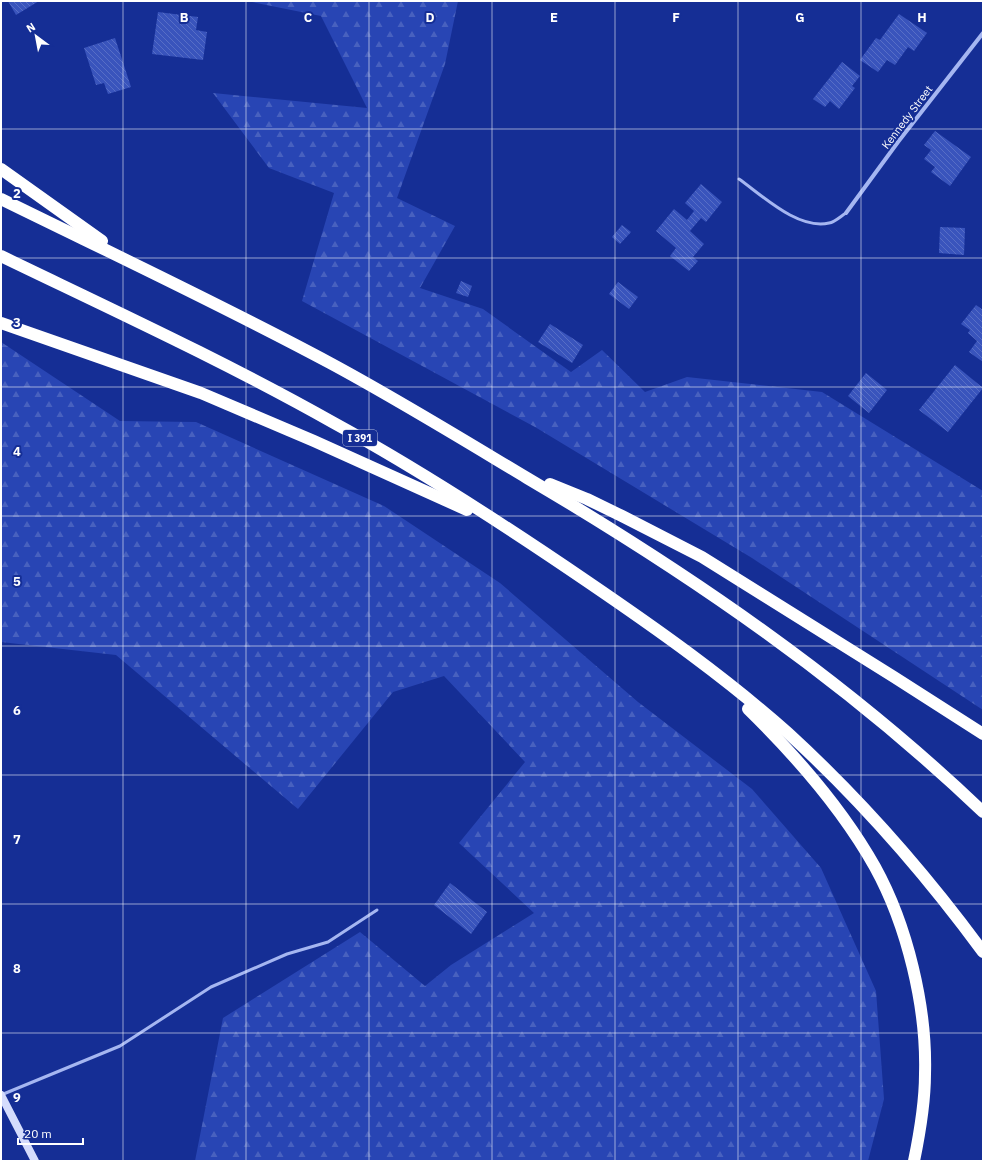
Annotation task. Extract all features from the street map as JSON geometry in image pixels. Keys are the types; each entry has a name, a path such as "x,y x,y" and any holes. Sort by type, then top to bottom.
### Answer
{"highway":[{"path":"1,169 129,261"},
{"path":"1,199 200,296 332,364 514,469 649,552 781,643 842,690 904,741 983,812"},
{"name":"I 391","path":"1,256 229,367 336,424 438,484 508,529 612,598 697,659"},
{"path":"1,323 201,393 314,441 508,529"},
{"path":"514,469 601,506 658,533 702,557 983,734"},
{"path":"697,659 789,735 850,795 898,845 947,904 983,952"},
{"path":"697,659 780,742 826,797 865,850 893,905 912,966 924,1037 925,1091 921,1127 914,1161"}],"main road":[{"path":"1,1095 35,1161"}],"street":[{"name":"Kennedy Street","path":"846,213 983,33"}],"lane":[{"path":"739,179 793,217 810,224 830,223 846,213"},
{"path":"1,1095 120,1046 211,987 287,954 328,942 377,910"}],"green space":[{"path":"247,1 458,1 445,64 397,198 455,226 420,288 483,309 571,372 602,350 645,392 687,377 822,392 983,491 983,710 752,558 535,427 302,301 334,193 269,168 213,93 367,108 321,16"},
{"path":"1,342 120,421 196,422 384,506 500,583 638,702 752,789 821,868 876,991 884,1099 868,1161 195,1161 223,1018 360,932 425,986 451,965 534,913 459,843 525,762 444,676 393,692 298,809 116,655 1,642"}],"building":[{"path":"8,1 39,1 16,15"},
{"path":"158,12 198,17 196,30 207,32 203,60 152,54"},
{"path":"899,14 927,33 914,51 908,47 895,65 887,60 878,72 860,60 876,38 880,40"},
{"path":"115,38 131,87 108,94 104,83 96,85 84,48"},
{"path":"842,62 860,76 852,86 855,88 839,109 830,101 825,107 813,99"},
{"path":"935,131 971,157 950,186 931,172 935,167 924,159 931,150 924,145"},
{"path":"701,184 722,202 706,222 701,218 690,231 704,244 693,257 698,261 689,271 670,256 676,248 656,231 674,209 687,220 694,211 685,203"},
{"path":"622,225 631,232 620,244 612,237"},
{"path":"940,227 965,228 964,255 939,253"},
{"path":"461,281 472,286 468,297 456,293"},
{"path":"618,282 638,297 629,309 609,294"},
{"path":"976,305 983,310 983,362 969,352 977,341 968,333 970,330 961,324"},
{"path":"550,324 583,345 572,363 538,342"},
{"path":"955,365 983,388 948,432 919,410"},
{"path":"866,373 887,390 869,413 848,396"},
{"path":"450,883 487,912 471,934 434,905"}]}
